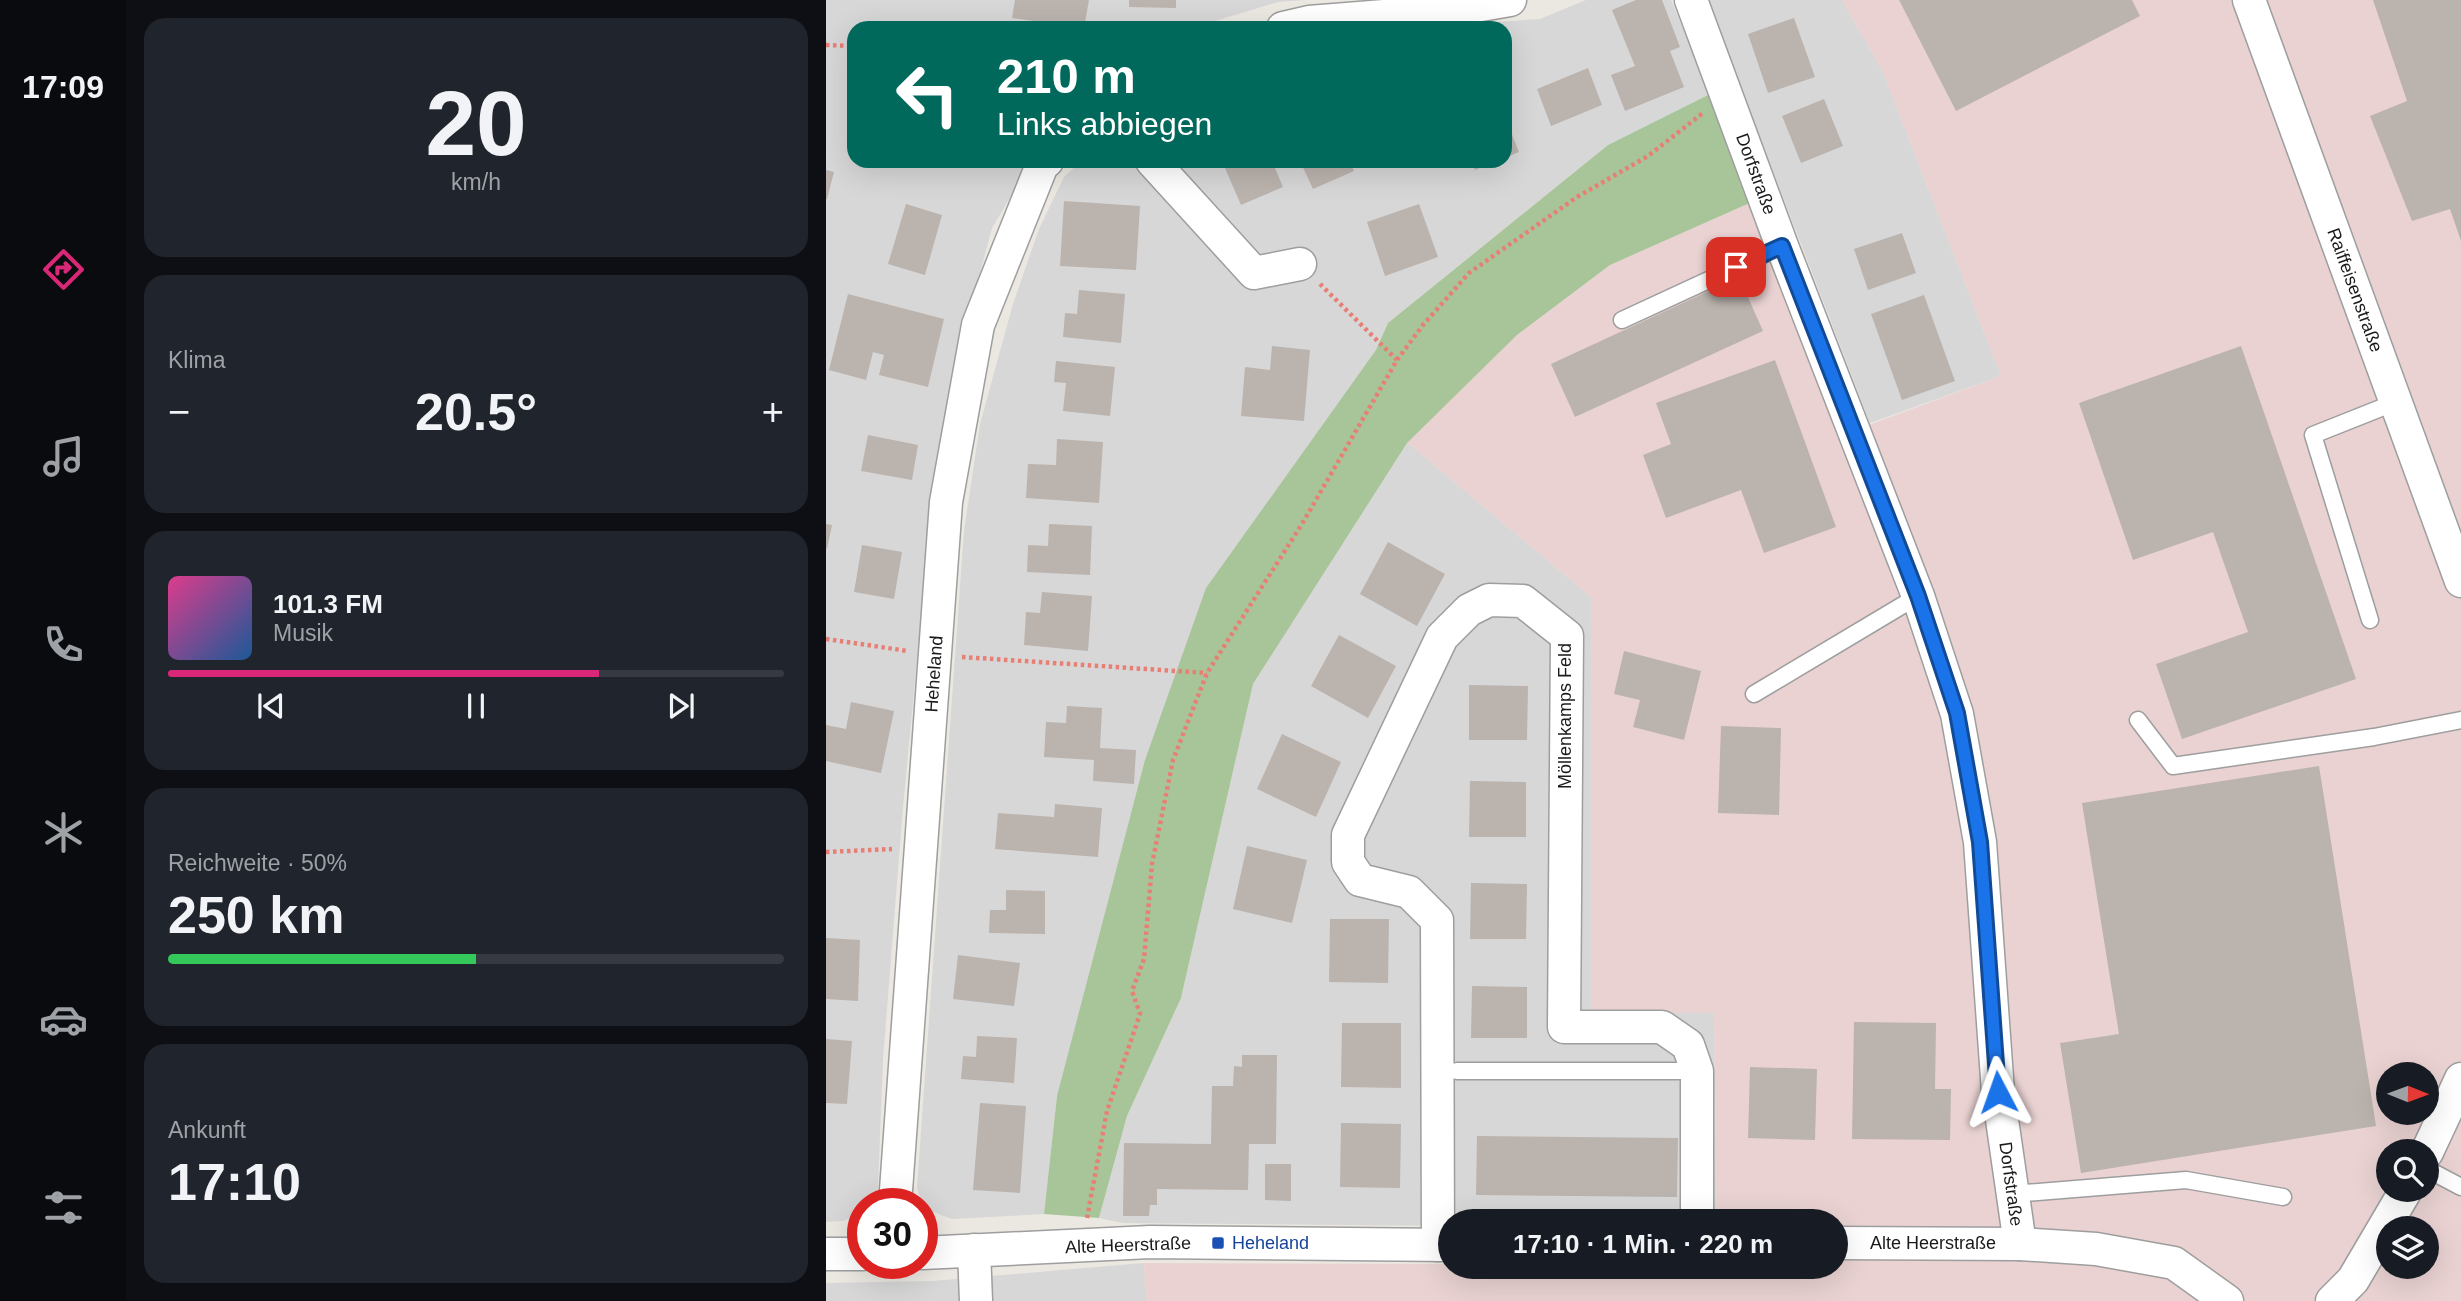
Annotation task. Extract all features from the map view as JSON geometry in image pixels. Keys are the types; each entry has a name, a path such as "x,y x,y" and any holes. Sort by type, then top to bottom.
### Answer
{"street":[{"path":"1321,21 1446,11 1510,0"},
{"name":"Dorfstraße","path":"1691,0 1782,246 1918,596 1957,713 1980,842 1998,1092 2020,1244"},
{"name":"Raiffeisenstraße","path":"2249,0 2461,580"},
{"name":"Heheland","path":"896,1188 946,502 978,325 1041,168"},
{"path":"1158,168 1254,273 1300,264"},
{"name":"Möllenkamps Feld","path":"1443,1209 1437,920 1409,892 1360,880 1348,862 1348,835 1442,637 1469,610 1489,600 1523,601 1567,636 1564,1027 1662,1027 1688,1045 1697,1071 1697,1209"},
{"path":"2433,1139 2461,1079"},
{"path":"2332,1301 2353,1280 2399,1202"},
{"name":"Alte Heerstraße","path":"938,1252 1150,1242 1438,1245"},
{"name":"Alte Heerstraße","path":"1848,1243 2020,1244 2096,1249 2174,1263 2227,1301"},
{"path":"974,1250 976,1301"},
{"path":"826,1254 847,1254"}],"lane":[{"path":"1622,320 1782,246"},
{"path":"2370,620 2313,435 2396,402"},
{"path":"1754,694 1918,596"},
{"path":"2138,720 2173,766 2374,737 2461,720"},
{"path":"1457,1071 1697,1071"},
{"path":"2439,1175 2461,1187"},
{"path":"2012,1194 2186,1180 2283,1198"}],"path":[{"path":"826,45 847,46"},
{"path":"1082,1246 1107,1111 1140,1014 1132,991 1144,959 1152,864 1172,760 1207,673 1302,524 1397,360 1423,325 1469,273 1577,197 1648,156 1727,94"},
{"path":"1300,264 1397,360"},
{"path":"826,639 935,656 1207,673"},
{"path":"826,852 921,848"}],"shaded area":[{"path":"826,0 1305,0 1278,2 1215,21 847,21 847,168 1028,168 992,228 962,340 931,513 903,807 883,1060 878,1188 847,1188 847,1219 826,1222"},
{"path":"1586,0 1671,0 1710,94 1608,145 1388,323 1057,1096 1044,1214 952,1219 938,1214 938,1188 917,1187 964,531 980,424 1013,304 1039,229 1064,177 1074,168 1512,168 1511,21 1540,19"},
{"path":"1707,0 1842,0 1882,70 2001,376 1870,423"},
{"path":"1842,0 2461,0 2461,1301 1147,1301 1144,1263 1438,1264 1438,1279 1848,1279 1848,1209 1717,1209 1714,1013 1591,1012 1591,597 1407,442 1517,335 1610,265 1752,202 1839,436 2001,376 1882,70"},
{"path":"1407,442 1591,597 1591,1011 1714,1012 1717,1209 1438,1209 1438,1226 1123,1223 1099,1218 1127,1116 1181,998 1253,684"},
{"path":"1144,1263 1147,1301 826,1301 826,1283 933,1281"}],"green space":[{"path":"1710,94 1752,202 1610,265 1517,335 1407,443 1253,684 1181,998 1127,1116 1099,1218 1044,1214 1057,1096 1145,760 1206,588 1376,350 1388,323 1608,145"}],"building":[{"path":"1015,0 1089,0 1085,21 1034,21 1012,18"},
{"path":"1129,0 1176,0 1176,8 1129,7"},
{"path":"1636,0 1662,0 1680,47 1670,51 1684,87 1625,111 1611,75 1635,66 1612,10"},
{"path":"1899,0 2132,0 2140,16 1956,111"},
{"path":"2373,0 2461,0 2461,241 2450,209 2412,221 2370,116 2407,101"},
{"path":"1794,18 1815,77 1768,93 1748,34"},
{"path":"1588,68 1602,105 1551,126 1537,89"},
{"path":"1824,99 1843,146 1801,163 1782,116"},
{"path":"1512,134 1519,152 1512,155"},
{"path":"1225,168 1275,168 1283,187 1241,205"},
{"path":"1303,168 1352,168 1354,171 1313,189"},
{"path":"826,170 834,172 827,199 826,199"},
{"path":"1064,201 1140,206 1136,270 1060,266"},
{"path":"906,204 942,215 925,275 888,264"},
{"path":"1419,204 1438,257 1385,276 1367,222"},
{"path":"1902,233 1916,273 1868,290 1854,249"},
{"path":"1739,277 1763,331 1575,417 1551,364"},
{"path":"1079,290 1125,294 1121,343 1063,337 1065,313 1077,314"},
{"path":"848,294 944,319 928,387 879,375 884,355 873,352 866,380 829,370"},
{"path":"1924,295 1955,381 1902,400 1871,314"},
{"path":"1272,346 1310,350 1304,421 1241,416 1245,367 1270,370"},
{"path":"2241,346 2356,679 2182,739 2156,664 2248,632 2213,532 2133,560 2079,403"},
{"path":"1775,360 1836,527 1764,553 1741,490 1666,518 1643,455 1671,444 1656,403"},
{"path":"1056,361 1115,367 1110,416 1063,411 1066,383 1054,382"},
{"path":"868,435 918,445 912,480 861,471"},
{"path":"1057,439 1103,442 1099,503 1026,498 1028,464 1056,465"},
{"path":"826,524 832,525 827,549 826,548"},
{"path":"1049,524 1092,526 1090,575 1027,572 1028,545 1048,546"},
{"path":"1388,542 1445,574 1417,626 1360,594"},
{"path":"862,545 902,552 894,599 854,592"},
{"path":"1042,592 1092,596 1088,651 1024,645 1026,612 1040,613"},
{"path":"1339,635 1396,666 1368,718 1311,686"},
{"path":"1624,651 1701,671 1684,740 1633,727 1640,700 1614,694"},
{"path":"1469,685 1528,686 1527,740 1469,740"},
{"path":"851,702 894,711 881,773 826,761 826,725 846,729"},
{"path":"1067,706 1102,708 1100,748 1136,750 1134,784 1093,781 1094,760 1044,757 1046,722 1066,723"},
{"path":"1721,726 1781,728 1779,815 1718,813"},
{"path":"1282,734 1341,762 1316,817 1257,789"},
{"path":"2319,766 2376,1126 2081,1173 2060,1043 2119,1034 2082,803"},
{"path":"1470,781 1526,782 1526,837 1469,837"},
{"path":"1055,804 1102,808 1098,857 995,849 998,813 1054,817"},
{"path":"1247,846 1307,860 1292,923 1233,909"},
{"path":"1471,883 1527,884 1526,939 1470,939"},
{"path":"1006,890 1045,891 1045,934 989,933 990,910 1006,910"},
{"path":"1330,919 1389,919 1388,983 1329,982"},
{"path":"826,938 860,940 858,1001 826,999"},
{"path":"958,955 1020,963 1014,1006 953,999"},
{"path":"1472,986 1527,987 1527,1038 1471,1038"},
{"path":"1854,1022 1936,1023 1935,1089 1951,1089 1950,1140 1852,1139"},
{"path":"1342,1023 1401,1023 1401,1088 1341,1087"},
{"path":"977,1036 1017,1038 1014,1083 961,1079 963,1056 976,1057"},
{"path":"826,1039 852,1041 847,1104 826,1103"},
{"path":"1242,1055 1277,1055 1276,1144 1249,1144 1248,1190 1157,1189 1157,1205 1150,1205 1149,1216 1123,1216 1124,1143 1211,1144 1212,1086 1233,1086 1234,1066 1242,1067"},
{"path":"1750,1067 1817,1069 1815,1140 1748,1138"},
{"path":"980,1103 1026,1106 1020,1193 973,1190"},
{"path":"1341,1123 1401,1124 1400,1188 1340,1187"},
{"path":"1477,1136 1678,1138 1677,1197 1476,1195"},
{"path":"1265,1164 1291,1164 1291,1201 1265,1200"}],"place":[{"name":"Heheland","path":"1218,1243"}],"route":[{"path":"1736,267 1782,246 1918,596 1957,713 1980,842 1998,1092"}]}
